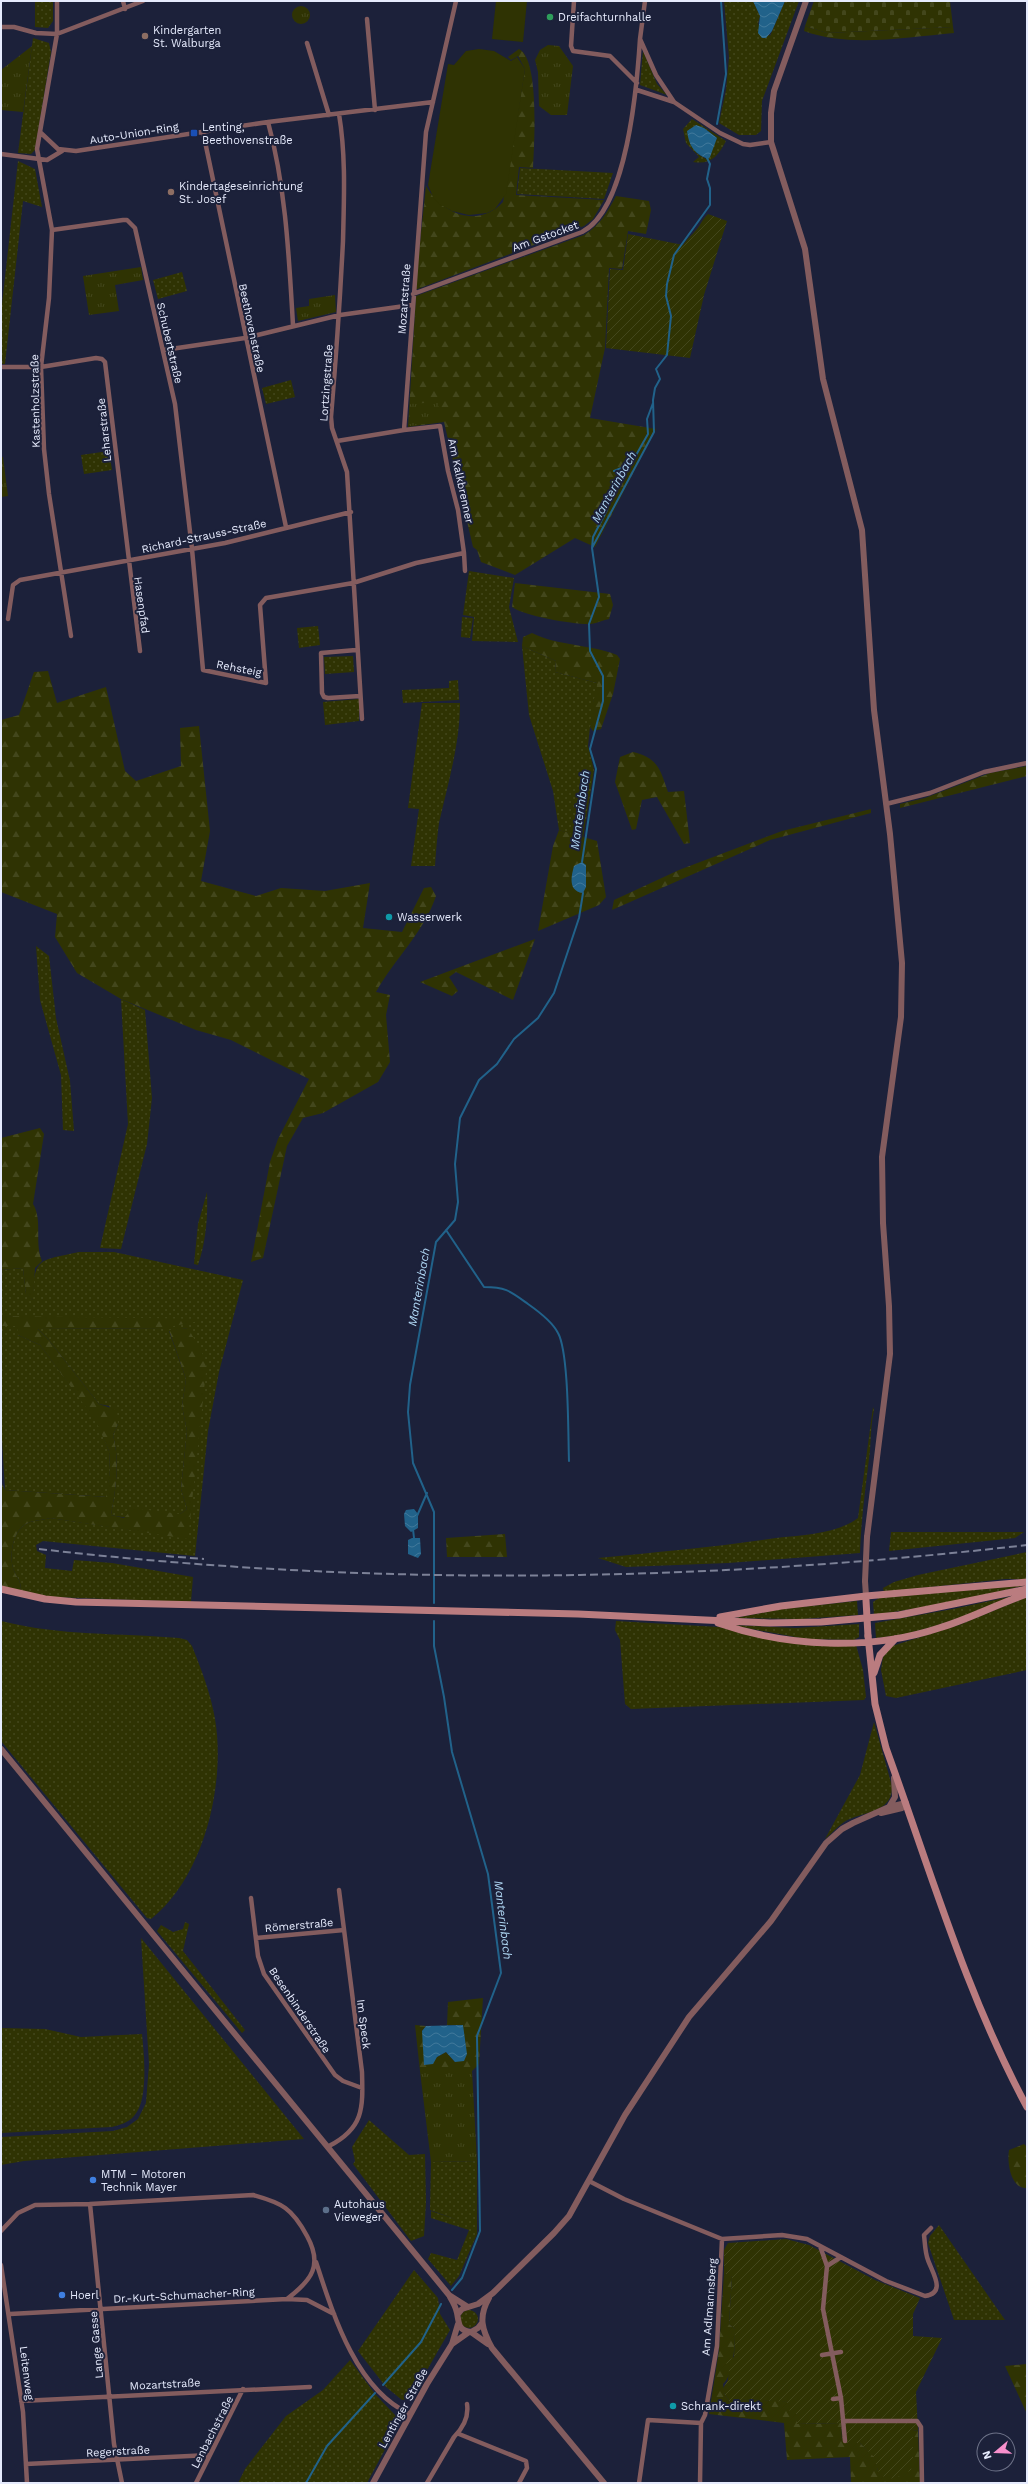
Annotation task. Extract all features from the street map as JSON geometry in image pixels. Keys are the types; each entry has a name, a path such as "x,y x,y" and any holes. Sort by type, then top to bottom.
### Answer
{"main road":[{"path":"700,1620 866,1598 1027,1582"},
{"path":"1,1589 45,1599 76,1602 578,1614 784,1623 882,1617 944,1607 1027,1589"},
{"path":"710,1620 734,1629 799,1641 895,1639 940,1628 1027,1594"},
{"path":"866,1598 872,1681 878,1719 906,1804 982,2015 1001,2060 1027,2107"},
{"path":"872,1681 880,1654 895,1639"}],"street":[{"path":"1,154 38,160 38,149 57,34 57,1"},
{"path":"123,1 125,9"},
{"path":"1,27 14,27 36,33 57,34 143,1"},
{"name":"Mozartstraße","path":"404,430 412,304 426,132 456,1"},
{"path":"574,1 571,46 573,51 610,56 638,83"},
{"name":"Am Gstocket","path":"413,294 582,232 596,223 606,209 616,184 637,90 640,39 645,1"},
{"path":"806,1 774,91 771,113 771,142 804,249 823,379 862,530 875,717 900,932 903,995 882,1157 883,1223 889,1306 890,1354 867,1537 865,1581 866,1598"},
{"path":"367,19 375,110"},
{"path":"640,39 656,75 674,102"},
{"path":"307,43 329,115"},
{"path":"637,90 674,102 720,133 742,144 750,145 771,142"},
{"name":"Auto-Union-Ring","path":"38,160 47,160 62,151 76,151 268,122 433,102"},
{"name":"Lortzingstraße","path":"339,114 344,143 340,314 331,417 347,472 351,512 356,650 362,719"},
{"path":"268,122 275,146 288,238 293,325"},
{"name":"Beethovenstraße","path":"203,132 244,338 286,527"},
{"path":"41,133 62,151"},
{"name":"Kastenholzstraße","path":"38,160 52,230 49,298 41,367 44,449 71,636"},
{"name":"Schubertstraße","path":"52,230 123,220 135,228 164,350 175,404 192,549"},
{"path":"164,350 244,338 340,314 412,304"},
{"name":"Leharstraße","path":"41,367 96,358 102,358 105,362 127,561"},
{"path":"1,367 41,367"},
{"name":"Am Kalkbrenner","path":"404,430 440,426 448,471 458,510 465,571"},
{"path":"337,441 404,430"},
{"name":"Richard-Strauss-Straße","path":"8,619 13,585 20,580 61,571 192,549 351,512"},
{"name":"Rehsteig","path":"192,549 203,670 266,683 260,605 266,598 353,583"},
{"path":"353,583 416,564 464,553"},
{"name":"Hasenpfad","path":"127,561 140,651"},
{"path":"356,650 321,654 322,693 324,697 328,698 360,696"},
{"path":"886,804 930,793 984,772 1027,763"},
{"path":"1,1749 450,2295 458,2314 458,2324 463,2329 470,2332 492,2348"},
{"path":"889,1807 895,1797 896,1788 892,1763"},
{"path":"604,2483 492,2348 483,2331 482,2320 484,2306 492,2294 561,2226 589,2181 625,2115 700,2002 771,1921 826,1843 842,1828 879,1813 889,1807 906,1804"},
{"path":"896,1810 906,1804"},
{"path":"879,1813 896,1810 902,1811 911,1818"},
{"name":"Im Speck","path":"329,2146 342,2139 357,2122 362,2111 362,2088 339,1890"},
{"name":"Besenbinderstraße","path":"251,1898 260,1966 268,1981 335,2075 343,2081 362,2088"},
{"name":"Römerstraße","path":"256,1938 344,1930"},
{"path":"589,2181 624,2199 722,2239 782,2235 808,2239 886,2281 925,2296 934,2292 938,2286 927,2259 924,2235 931,2228"},
{"path":"1,2231 18,2213 35,2205 90,2204 253,2195 276,2201 296,2217 314,2249 316,2262 334,2314 351,2353 371,2381 386,2398 410,2414"},
{"name":"Lange Gasse","path":"90,2204 117,2460 122,2483"},
{"name":"Am Adlmannsberg","path":"700,2483 701,2423 705,2415 717,2346 722,2239"},
{"path":"820,2246 827,2266 823,2309 841,2398 845,2441"},
{"path":"827,2266 841,2256"},
{"path":"287,2299 302,2287 316,2262"},
{"name":"Leitenweg","path":"1,2265 10,2314 21,2401 27,2483"},
{"path":"458,2314 492,2294"},
{"path":"450,2295 478,2310 482,2320 478,2328 470,2332"},
{"name":"Dr.-Kurt-Schumacher-Ring","path":"10,2314 287,2299 307,2300 334,2314"},
{"name":"Lentinger Straße","path":"373,2483 410,2414 452,2344 458,2324"},
{"name":"Lentinger Straße","path":"452,2344 470,2332"},
{"path":"822,2355 841,2352"},
{"name":"Mozartstraße","path":"21,2401 243,2389 310,2387"},
{"name":"Lenbachstraße","path":"196,2483 243,2389"},
{"path":"833,2399 841,2398"},
{"path":"427,2483 454,2438 459,2434 468,2414 467,2404"},
{"path":"639,2483 648,2420 701,2423"},
{"path":"844,2421 917,2421 921,2427 922,2483"},
{"path":"459,2434 526,2461 527,2468 519,2483"},
{"name":"Regerstraße","path":"26,2464 210,2455"}],"green space":[{"path":"35,1 53,1 53,21 48,28 35,27"},
{"path":"496,1 527,1 523,42 492,39"},
{"path":"724,1 753,1 760,16 758,24 770,36 785,1 799,1 762,101 761,131 756,135 739,135 719,123 726,90 729,57"},
{"path":"814,1 950,1 953,27 827,33 805,26"},
{"path":"301,6 307,9 310,15 307,21 301,24 295,21 292,15 295,9"},
{"path":"805,26 827,33 953,27 954,33 898,39 859,40 822,36 804,31"},
{"path":"33,38 49,43 51,52 35,150 31,154 18,153"},
{"path":"548,45 559,46 573,66 567,115 551,115 539,106 538,72 535,60 540,50"},
{"path":"32,46 23,112 1,110 1,70"},
{"path":"479,49 494,51 511,61 517,57 525,69 506,194 495,209 487,213 469,215 452,211 439,204 433,197 428,185 448,64 454,65 466,51"},
{"path":"519,49 526,56 530,69 533,85 535,123 533,168 519,167 516,195 604,200 593,219 584,226 415,290 426,186 441,204 461,215 483,215 493,210 503,202 525,69 518,56 511,60 508,57"},
{"path":"643,51 657,84 667,95 640,85"},
{"path":"692,119 726,141 717,155 709,161 699,163 693,162 699,157 686,143 683,129","holes":["704,128 717,138 706,159 696,153"]},
{"path":"18,161 35,169 42,207 23,201 5,364 1,364 1,313"},
{"path":"520,168 613,173 604,199 517,194"},
{"path":"616,196 649,201 651,210 646,234 628,231 622,269 609,268 605,348 590,418 656,429 595,547 575,538 515,575 481,562 477,550 473,547 444,422 408,427 416,296 584,235 603,218"},
{"path":"708,214 727,221 704,295 690,358 606,348 610,269 623,270 628,234 683,245"},
{"path":"141,267 143,280 115,285 119,311 89,315 83,276"},
{"path":"182,272 187,291 158,299 153,280"},
{"path":"335,295 336,312 298,321 296,308 309,306 309,299"},
{"path":"291,380 295,397 266,404 262,388"},
{"path":"439,402 439,422 409,426 410,404"},
{"path":"109,451 112,470 84,474 81,455"},
{"path":"1,457 3,457 8,496 1,497"},
{"path":"469,571 514,578 509,607 518,642 472,641 474,617 463,615"},
{"path":"515,583 610,594 613,605 609,619 591,624 584,624 527,614 512,607"},
{"path":"462,617 473,618 470,638 461,637"},
{"path":"318,626 320,645 299,648 297,628"},
{"path":"532,633 563,643 607,651 617,655 620,659 613,694 601,729 593,731 590,727 597,683 555,672 556,661 522,646 523,637"},
{"path":"522,646 556,661 555,672 597,683 597,694 593,702 594,718 590,727 588,746 594,770 583,838 559,830 553,791 529,715"},
{"path":"353,656 354,672 325,674 324,657"},
{"path":"48,671 57,703 106,687 125,771 136,781 181,766 180,728 199,726 210,831 201,881 256,896 281,888 325,891 370,883 363,928 402,932 424,888 431,887 436,896 424,922 376,992 390,995 386,1015 390,1062 378,1082 323,1113 303,1118 287,1146 263,1258 251,1262 270,1162 278,1139 309,1079 231,1040 196,1030 121,999 77,973 55,937 57,914 1,892 1,720 19,715 34,672"},
{"path":"458,680 459,700 403,703 402,690 449,688 449,681"},
{"path":"359,699 359,721 325,725 323,702"},
{"path":"422,703 460,703 456,748 439,823 435,866 411,866 419,809 408,808"},
{"path":"633,752 641,754 653,761 663,777 668,792 684,791 690,843 684,844 657,797 642,800 636,829 632,830 615,782 620,757"},
{"path":"1027,766 1027,776 900,808 900,804 925,798 990,773"},
{"path":"871,809 871,813 770,840 612,910 614,900 679,870 782,831"},
{"path":"559,830 597,841 606,897 599,905 538,931 553,846"},
{"path":"535,939 513,1000 456,972 449,977 458,991 452,996 420,982"},
{"path":"36,946 49,956 56,1018 70,1081 74,1131 63,1130 61,1075 40,1000"},
{"path":"121,999 145,1010 152,1098 147,1144 121,1249 100,1248 128,1124"},
{"path":"40,1128 44,1134 33,1204 38,1217 39,1247 42,1261 35,1268 33,1300 26,1295 23,1268 1,1270 1,1138"},
{"path":"207,1192 206,1229 198,1265 194,1264 198,1224"},
{"path":"79,1252 114,1252 243,1280 219,1372 208,1431 195,1556 43,1541 36,1545 37,1551 46,1555 45,1568 72,1571 74,1560 112,1563 193,1577 191,1602 51,1597 21,1591 19,1581 13,1568 13,1542 19,1531 23,1526 30,1522 50,1518 188,1538 188,1328 169,1331 186,1379 182,1406 187,1431 181,1489 187,1509 180,1514 119,1517 111,1515 116,1485 117,1465 113,1435 118,1424 109,1406 99,1404 48,1339 38,1329 164,1328 1,1316 1,1270 23,1268 26,1294 33,1300 35,1275 37,1268 41,1263 55,1257"},
{"path":"1,1316 209,1319 164,1328 38,1329 48,1339 99,1404 117,1410 118,1424 113,1435 117,1465 111,1515 124,1518 133,1508 180,1514 187,1509 181,1489 187,1431 182,1406 186,1379 169,1330 188,1328 207,1362 188,1539 50,1518 33,1521 23,1526 13,1542 12,1562 21,1591 1,1586 1,1482 5,1490 106,1497 110,1470 109,1451 96,1421 40,1345 18,1335 17,1326 1,1326"},
{"path":"1,1326 18,1326 18,1335 40,1345 97,1421 109,1451 110,1470 107,1497 5,1490 1,1423"},
{"path":"873,1407 874,1410 860,1553 728,1563 626,1567 598,1558 710,1547 808,1535 830,1531 850,1523 858,1518"},
{"path":"891,1532 1024,1532 1015,1538 889,1551"},
{"path":"505,1534 507,1557 447,1557 446,1538"},
{"path":"1027,1552 1027,1579 1005,1579 884,1592 883,1588 894,1582 918,1575"},
{"path":"1027,1585 950,1603 874,1615 873,1602 879,1598"},
{"path":"1013,1596 929,1628 894,1636 876,1638 875,1623 953,1609"},
{"path":"1027,1597 1027,1670 896,1698 886,1696 881,1670 883,1657 892,1646 959,1625"},
{"path":"857,1601 858,1615 802,1619 735,1618 782,1609"},
{"path":"1,1621 23,1626 67,1632 179,1638 187,1640 192,1646 208,1691 215,1719 218,1745 214,1800 207,1828 185,1879 169,1901 151,1919 147,1918 1,1741"},
{"path":"616,1621 719,1627 736,1631 856,1645 863,1670 866,1697 864,1700 631,1709 625,1704 620,1640 615,1630"},
{"path":"859,1624 859,1637 854,1640 806,1639 731,1625 796,1628"},
{"path":"874,1722 892,1786 891,1795 882,1807 851,1818 839,1826 825,1839 860,1775"},
{"path":"185,1922 189,1924 183,1951 245,2030 242,2033 157,1931 161,1925 173,1932 183,1929"},
{"path":"141,1938 304,2139 24,2161 1,2165 1,2137 113,2131 127,2127 138,2119 146,2103 149,2064"},
{"path":"483,1998 479,2064 472,2071 420,2071 415,2025 426,2026 422,2031 437,2057 446,2052 455,2062 463,2025 447,2025 448,2002"},
{"path":"1,2028 45,2029 81,2037 142,2034 144,2053 144,2088 139,2109 129,2120 112,2127 1,2133"},
{"path":"420,2071 472,2071 477,2161 431,2162"},
{"path":"369,2120 409,2155 425,2154 426,2202 424,2236 411,2241 353,2164 355,2161 352,2147"},
{"path":"1024,2144 1027,2147 1027,2188 1021,2187 1013,2180 1009,2168 1009,2150"},
{"path":"477,2161 477,2234 459,2276 451,2286 428,2259 431,2253 457,2260 469,2230 431,2218 431,2211 458,2220 430,2210 431,2162"},
{"path":"939,2225 1005,2320 954,2320 928,2243 930,2236"},
{"path":"786,2239 809,2245 875,2280 920,2298 913,2314 913,2336 942,2338 916,2392 918,2430 913,2431 913,2457 911,2470 896,2478 886,2479 878,2471 874,2457 860,2443 842,2443 841,2423 797,2424 797,2414 790,2412 787,2402 745,2399 737,2403 730,2402 722,2390 728,2380 729,2370 726,2366 727,2361 734,2357 735,2329 729,2324 732,2277 724,2273 724,2250 728,2243"},
{"path":"414,2270 438,2298 440,2314 450,2330 411,2398 402,2400 386,2387 358,2351"},
{"path":"726,2272 732,2277 729,2324 735,2329 732,2367 727,2380 723,2384 724,2393 730,2402 737,2403 745,2399 782,2401 787,2402 797,2414 797,2424 841,2423 842,2443 860,2443 875,2457 878,2471 913,2457 913,2431 918,2430 920,2483 851,2483 850,2457 787,2460 784,2423 709,2414 719,2350 724,2273"},
{"path":"465,2310 473,2310 478,2315 476,2326 473,2328 465,2328 460,2323 460,2315"},
{"path":"350,2360 375,2394 395,2415 398,2425 367,2483 238,2483 245,2469 286,2416 323,2390"},
{"path":"1027,2364 1027,2414 1005,2366"}],"water":[{"path":"753,1 785,1 772,31 766,38 762,38 758,33 760,16"},
{"path":"696,125 704,128 717,138 708,159 695,151 689,140 687,131"},
{"path":"582,862 586,865 586,887 583,893 578,892 572,883 574,866"},
{"path":"414,1509 418,1514 418,1528 411,1532 405,1526 404,1514 406,1510"},
{"path":"412,1538 420,1538 421,1554 418,1558 408,1554 408,1540"},
{"path":"463,2025 467,2054 464,2061 455,2062 446,2052 437,2057 433,2064 424,2065 422,2031 426,2026"}],"waterway":[{"name":"Manterinbach","path":"717,124 726,74 721,1"},
{"name":"Manterinbach","path":"592,548 654,432 653,400 655,388 660,379 656,369 667,355 671,316 666,296 667,284 674,255 710,205 710,188 707,179 710,164 707,158"},
{"path":"614,471 631,464 648,434 647,419 653,403"},
{"name":"Manterinbach","path":"582,862 596,769 590,749 603,701 603,676 590,651 589,624 599,597 592,548 593,537 607,510 611,488"},
{"name":"Manterinbach","path":"434,1603 434,1512 413,1463 408,1412 410,1385 436,1242 455,1220 458,1202 455,1164 460,1118 479,1080 497,1064 514,1039 538,1018 554,993 579,918 583,893"},
{"path":"446,1230 484,1287 503,1289 512,1293 544,1317 552,1324 558,1333 562,1343 566,1375 569,1461"},
{"path":"417,1516 427,1493"},
{"path":"413,1529 414,1538"},
{"name":"Manterinbach","path":"434,1621 434,1646 444,1697 452,1752 488,1874 501,1973 477,2036 480,2231 462,2278 452,2290"},
{"name":"Manterinbach","path":"383,2385 421,2342 441,2304"},
{"name":"Manterinbach","path":"306,2483 327,2446 375,2393"}],"railway":[{"path":"39,1549 163,1561 287,1570 533,1576 657,1573 780,1567 903,1558 1027,1545"},
{"path":"166,1556 204,1559"}],"place":[{"name":"Dreifachturnhalle","path":"550,17"},
{"name":"Kindergarten St. Walburga","path":"145,36"},
{"name":"Lenting, Beethovenstraße","path":"194,133"},
{"name":"Kindertageseinrichtung St. Josef","path":"171,192"},
{"name":"Wasserwerk","path":"389,917"},
{"name":"MTM – Motoren Technik Mayer","path":"93,2180"},
{"name":"Autohaus Vieweger","path":"326,2210"},
{"name":"Hoerl","path":"62,2295"},
{"name":"Schrank-direkt","path":"673,2406"}]}
